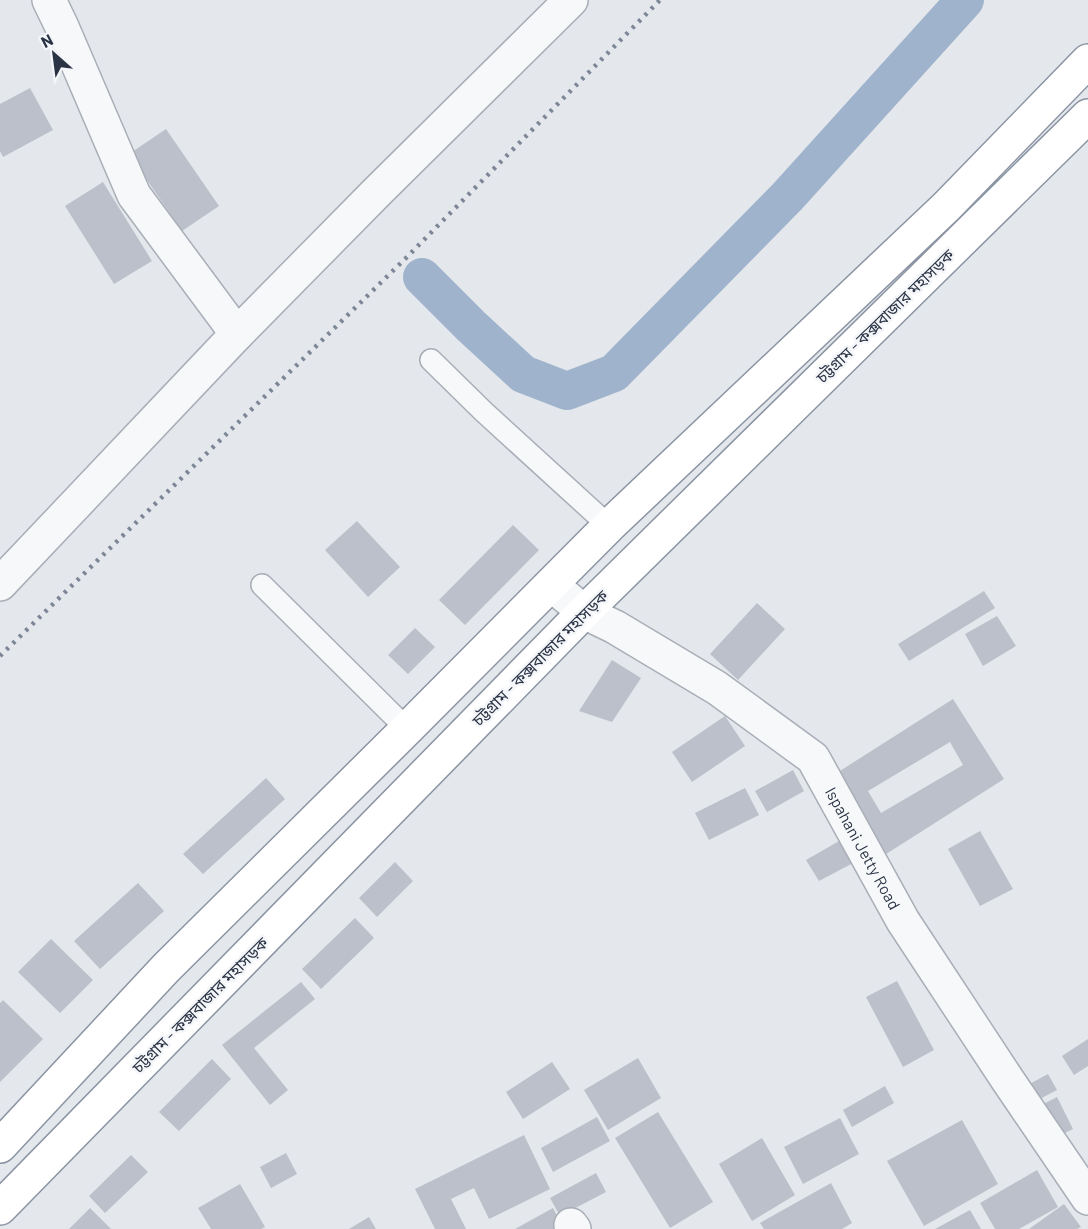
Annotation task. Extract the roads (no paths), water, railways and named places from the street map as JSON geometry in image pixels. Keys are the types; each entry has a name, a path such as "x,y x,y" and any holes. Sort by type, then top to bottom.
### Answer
{"highway":[{"path":"0,1146 166,968 609,526 946,207 1088,61"},
{"name":"চট্টগ্রাম - কক্সবাজার মহাসড়ক","path":"0,1208 584,612 1088,117"}],"street":[{"path":"49,0 134,195 237,334"},
{"path":"0,584 237,334 571,0"},
{"name":"Ispahani Jetty Road","path":"552,585 584,612 615,627 717,688 813,758 903,921 1088,1198"}],"lane":[{"path":"431,360 484,412 609,526"},
{"path":"262,585 407,729"}],"waterway":[{"path":"422,277 523,374 567,391 614,373 787,197 965,0"}],"railway":[{"path":"0,656 408,256 660,0"}]}
